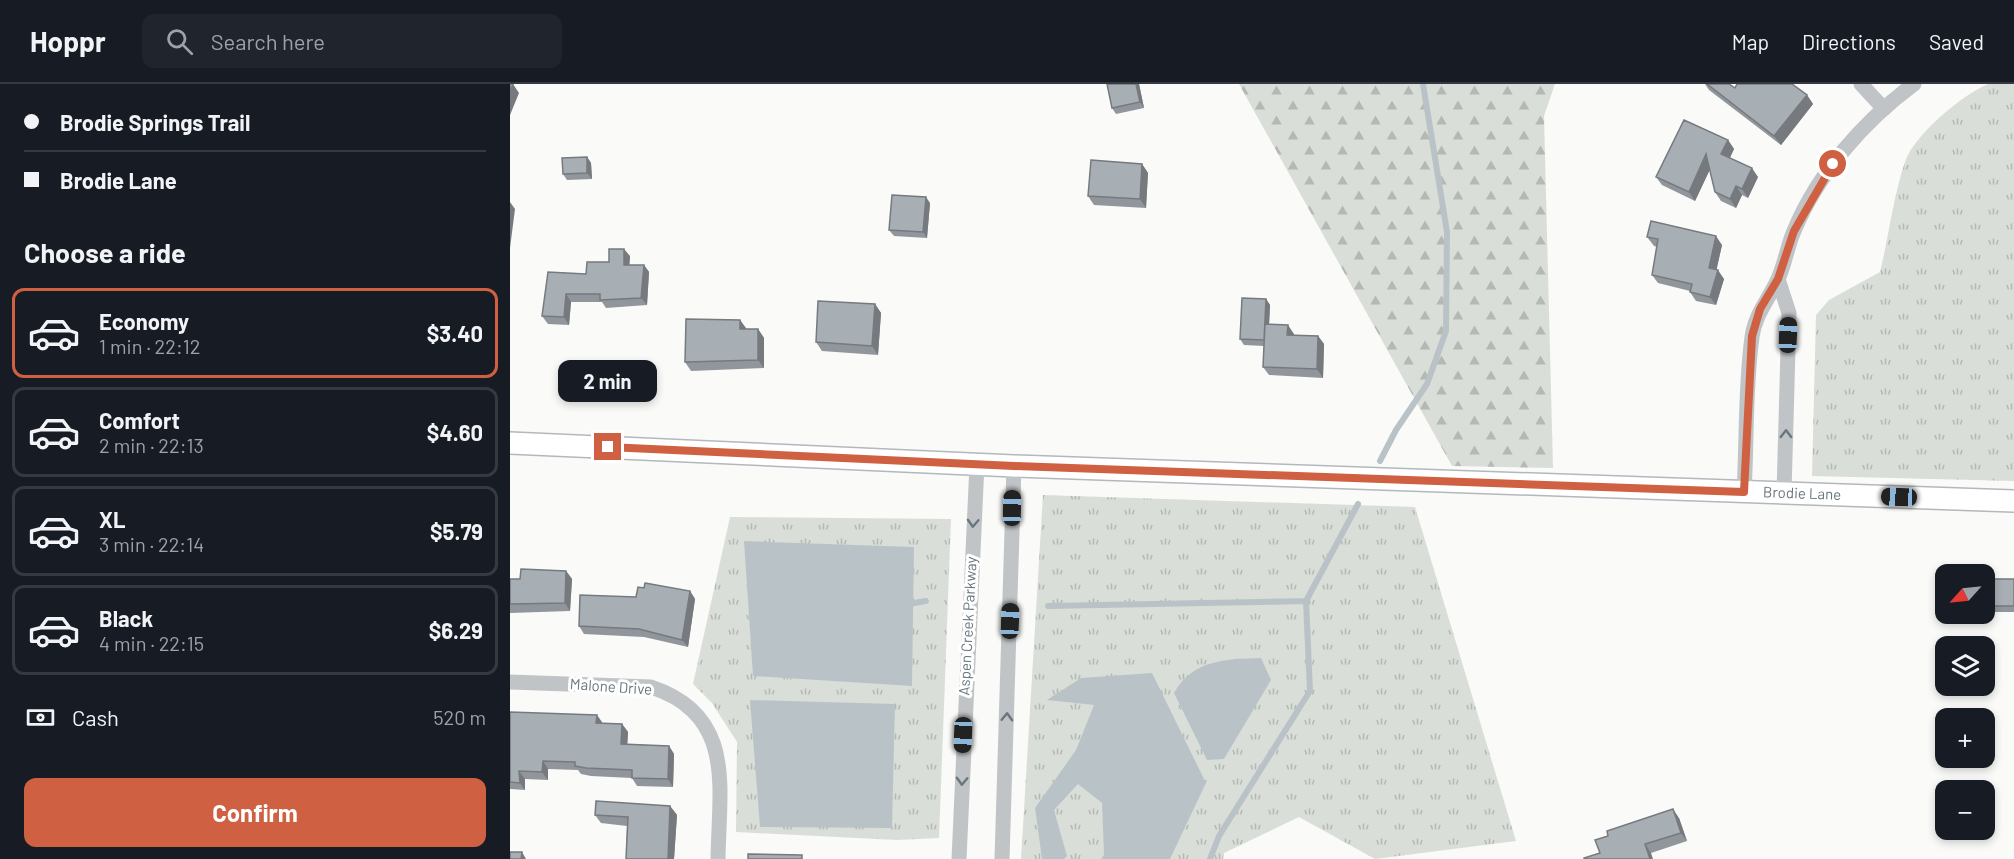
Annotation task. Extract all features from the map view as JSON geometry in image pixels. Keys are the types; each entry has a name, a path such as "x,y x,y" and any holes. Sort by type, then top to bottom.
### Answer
{"main road":[{"name":"Brodie Lane","path":"510,443 1014,466 2014,501"}],"street":[{"path":"1861,84 1884,109"},
{"path":"1744,492 1752,336 1760,309 1778,279 1794,231 1818,186 1850,144 1884,109 1914,84"},
{"path":"1778,279 1789,313 1784,493"},
{"name":"Aspen Creek Parkway","path":"959,859 977,464"},
{"path":"1002,859 1014,466"},
{"name":"Malone Drive","path":"510,682 651,687 670,693 687,704 704,721 714,741 719,763 718,859"}],"green space":[{"path":"1239,84 1555,84 1544,116 1553,468 1452,466"},
{"path":"1988,84 2014,84 2014,481 1812,476 1816,315 1829,300 1880,272 1897,189 1910,151 1940,117 1965,97"},
{"path":"1043,495 1415,507 1516,841 1375,859 1299,817 1224,853 1223,859 1021,859"},
{"path":"730,517 951,519 939,838 897,840 736,832 737,742 712,703 693,684"}],"shaded area":[{"path":"744,541 914,547 912,686 753,676"},
{"path":"1261,658 1271,680 1224,759 1207,760 1174,693 1191,673 1201,667 1236,659"},
{"path":"1152,673 1206,783 1170,859 1101,859 1104,855 1102,803 1078,784 1054,810 1067,856 1064,859 1042,859 1035,808 1076,750 1094,705 1047,700 1081,678"},
{"path":"750,700 895,704 892,828 760,827"}],"building":[{"path":"1107,84 1136,84 1140,102 1112,108"},
{"path":"1707,84 1729,84 1735,88 1737,84 1792,84 1807,95 1774,136"},
{"path":"1684,120 1728,140 1721,154 1752,168 1742,189 1736,186 1730,199 1715,192 1706,154 1689,192 1656,177"},
{"path":"587,157 587,173 563,174 562,158"},
{"path":"1091,160 1142,164 1140,199 1088,196"},
{"path":"892,195 926,197 923,232 889,230"},
{"path":"1651,221 1716,236 1709,268 1718,270 1710,297 1690,292 1692,284 1652,275 1658,239 1647,237"},
{"path":"609,249 624,249 624,265 644,265 641,298 600,300 600,294 566,294 564,317 542,316 548,272 586,274 587,262 609,262"},
{"path":"1242,298 1266,299 1264,340 1240,339"},
{"path":"818,301 875,304 872,346 816,342"},
{"path":"686,319 740,320 740,329 758,329 758,360 685,362"},
{"path":"1265,324 1288,325 1287,335 1318,336 1317,369 1263,367"},
{"path":"521,569 566,571 565,603 510,604 510,579 520,579"},
{"path":"1995,579 2014,579 2014,606 1995,606"},
{"path":"645,583 690,591 682,640 639,629 579,626 580,595 636,597 638,587 644,588"},
{"path":"510,712 597,715 596,723 622,724 621,744 669,746 668,779 632,778 632,770 586,768 575,766 575,762 543,761 542,772 519,771 520,783 510,782"},
{"path":"596,801 670,806 668,859 626,859 628,817 595,815"},
{"path":"1673,809 1681,833 1645,844 1650,859 1584,859 1600,853 1595,840 1608,836 1607,831"},
{"path":"510,852 522,852 521,859 510,859"},
{"path":"748,854 802,855 802,859 748,859"}],"waterway":[{"path":"1380,461 1396,430 1427,384 1446,331 1447,232 1423,84"},
{"path":"1048,606 1306,601 1358,504"},
{"path":"909,604 926,601"},
{"path":"1210,859 1219,836 1310,691 1306,601"}],"route":[{"path":"608,447 1290,477 1744,492 1752,336 1760,309 1778,279 1794,231 1818,186 1833,164"}]}
